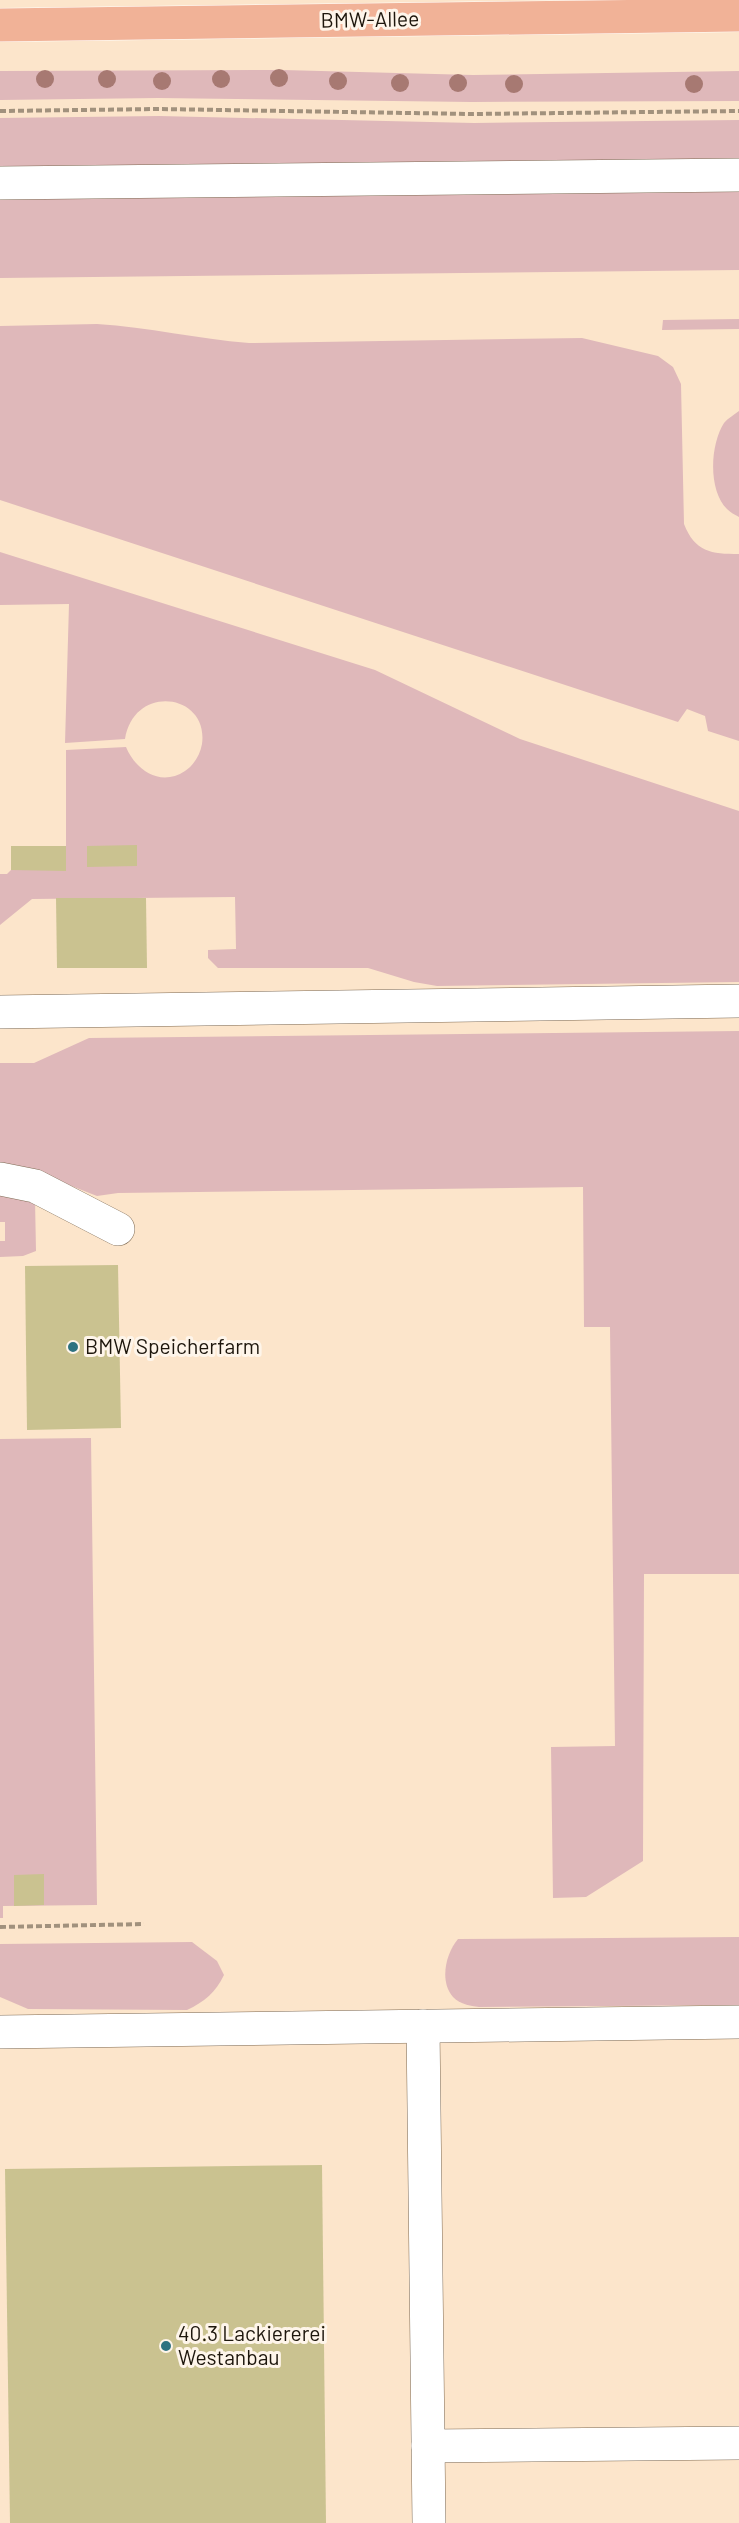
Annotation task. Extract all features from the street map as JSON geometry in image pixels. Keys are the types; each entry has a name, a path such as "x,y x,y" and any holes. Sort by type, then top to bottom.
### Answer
{"main road":[{"name":"BMW-Allee","path":"0,25 690,8 739,15"}],"lane":[{"path":"0,183 739,175"},
{"path":"0,1012 739,1001"},
{"path":"0,1179 34,1186 118,1229"},
{"path":"0,2032 739,2022"},
{"path":"423,2026 429,2523"},
{"path":"428,2446 739,2443"}],"path":[{"path":"0,111 159,109 472,114 739,111"},
{"path":"0,1927 144,1924"}],"shaded area":[{"path":"283,70 473,75 739,71 739,101 472,102 158,98 0,100 0,71"},
{"path":"159,116 474,123 739,120 739,270 0,278 0,118"},
{"path":"739,319 739,329 662,330 663,320"},
{"path":"97,324 249,343 582,338 658,356 673,367 681,384 684,524 693,540 705,550 739,554 739,741 708,731 705,716 687,709 678,722 0,500 0,326"},
{"path":"739,411 739,517 728,510 721,501 713,467 719,432 724,423"},
{"path":"0,552 375,670 520,739 739,811 739,982 437,986 414,982 368,968 218,968 208,958 208,950 236,949 235,897 32,899 0,925 0,874 7,874 11,870 66,870 66,750 126,747 130,756 143,769 158,777 167,777 176,776 191,766 202,744 201,727 194,714 183,705 170,701 155,703 142,709 131,721 125,739 65,743 69,604 0,605"},
{"path":"739,1031 739,1574 644,1574 643,1861 586,1897 553,1898 551,1747 615,1746 610,1327 584,1327 583,1187 118,1193 97,1196 36,1172 0,1168 0,1063 34,1063 89,1038"},
{"path":"0,1190 35,1200 36,1251 23,1256 0,1257 0,1241 5,1241 5,1222 0,1222"},
{"path":"91,1438 97,1905 3,1906 3,1918 0,1918 0,1439"},
{"path":"739,1937 739,2005 479,2007 465,2004 453,1997 446,1983 447,1959 458,1939"},
{"path":"192,1942 217,1961 224,1975 209,1996 187,2010 28,2009 0,1997 0,1944"}],"building":[{"path":"137,845 137,866 87,867 87,846"},
{"path":"11,846 66,846 66,871 11,870"},
{"path":"56,898 146,898 147,968 57,968"},
{"name":"BMW Speicherfarm","path":"118,1265 121,1428 27,1430 25,1266"},
{"path":"44,1874 44,1905 14,1906 14,1875"},
{"name":"40.3 Lackiererei Westanbau","path":"322,2165 326,2523 10,2523 5,2169"}],"place":[{"name":"BMW Speicherfarm","path":"73,1347"},
{"name":"40.3 Lackiererei Westanbau","path":"166,2346"}]}
